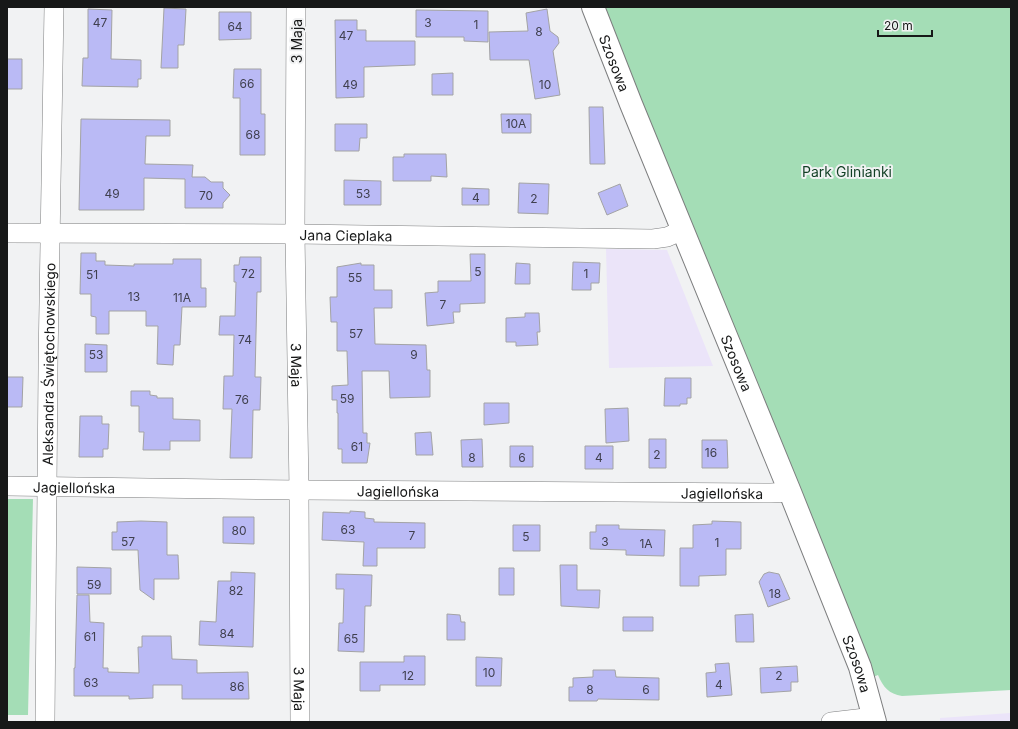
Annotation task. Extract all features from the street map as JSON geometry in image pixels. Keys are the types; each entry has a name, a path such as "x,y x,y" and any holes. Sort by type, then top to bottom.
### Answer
{"street":[{"name":"Aleksandra Świętochowskiego","path":"45,722 49,232 54,7"},
{"name":"3 Maja","path":"296,7 294,234 299,490 300,722"},
{"name":"Szosowa","path":"593,7 860,667 875,719"},
{"name":"Jana Cieplaka","path":"7,233 294,234 653,239 667,237 683,230"},
{"name":"Jagiellońska","path":"7,486 299,490 790,492"},
{"path":"831,722 875,719"}],"shaded area":[{"path":"606,249 667,250 713,366 609,368"},
{"path":"1011,713 1011,722 940,722 940,718"}],"green space":[{"name":"Park Glinianki","path":"603,7 1011,7 1011,690 902,696 890,692 882,683 878,675 873,677"},
{"path":"7,499 33,499 28,715 7,715"}],"building":[{"path":"164,8 186,9 184,45 178,45 178,68 161,68"},
{"path":"88,9 112,10 111,59 141,60 141,79 138,79 138,87 82,86 83,58 88,58"},
{"path":"547,9 550,31 558,37 559,43 553,51 560,95 535,99 529,60 490,60 489,32 528,31 526,13"},
{"path":"416,10 488,11 488,42 464,41 464,37 416,37"},
{"path":"219,12 251,12 251,39 219,40"},
{"path":"335,20 357,20 357,30 366,30 366,41 415,41 415,65 364,67 364,97 336,98"},
{"path":"7,59 22,59 22,89 7,89"},
{"path":"234,69 261,69 261,114 265,114 265,155 240,155 240,98 233,98"},
{"path":"453,73 453,95 432,95 432,74"},
{"path":"589,107 603,107 605,164 590,164"},
{"path":"501,114 531,114 531,133 502,133"},
{"path":"81,119 170,120 170,136 146,136 145,164 193,165 192,177 205,177 211,182 223,182 223,188 230,195 223,203 223,208 185,208 185,179 144,178 144,210 79,210"},
{"path":"335,124 367,124 367,138 360,138 359,151 335,151"},
{"path":"404,154 446,154 447,177 431,176 431,181 393,181 393,157 404,157"},
{"path":"344,180 381,181 381,205 344,205"},
{"path":"519,183 549,184 548,214 518,213"},
{"path":"620,184 628,206 607,215 598,193"},
{"path":"462,188 489,189 489,205 462,205"},
{"path":"81,253 96,253 96,261 105,261 105,265 134,266 134,264 173,264 173,259 201,259 201,288 206,288 206,307 182,307 180,345 174,345 173,365 157,364 158,326 146,326 146,311 109,311 109,334 96,334 96,317 91,316 91,294 80,294"},
{"path":"470,254 485,254 485,303 460,304 460,312 453,312 454,323 427,326 425,293 438,292 438,281 471,281"},
{"path":"240,257 261,257 261,292 257,292 255,377 261,377 260,410 253,410 252,458 230,458 232,409 223,409 224,376 233,376 234,335 219,335 220,316 235,316 236,282 234,282 234,265 239,265"},
{"path":"573,262 600,263 599,283 591,283 591,290 572,290"},
{"path":"361,263 361,265 374,265 374,290 392,290 392,308 374,308 375,344 426,345 427,370 430,370 430,397 390,398 389,371 362,371 363,433 367,433 367,443 370,443 367,463 342,463 342,449 338,449 337,400 332,400 332,386 348,385 347,351 337,351 337,322 331,322 330,297 337,297 337,267"},
{"path":"516,263 530,264 530,284 515,284"},
{"path":"525,313 539,313 540,332 537,332 538,345 516,346 516,342 506,342 506,318 525,317"},
{"path":"85,344 107,345 107,372 85,372"},
{"path":"7,377 23,377 22,407 7,407"},
{"path":"665,378 691,378 691,398 687,398 687,404 680,404 680,406 664,406"},
{"path":"131,391 150,391 150,395 157,396 157,398 173,398 173,419 200,420 200,441 170,441 170,450 143,450 144,432 139,432 139,406 131,406"},
{"path":"484,403 509,403 509,423 484,425"},
{"path":"628,408 629,441 606,443 605,409"},
{"path":"80,416 102,416 102,424 109,424 108,449 103,449 103,457 79,457"},
{"path":"431,432 433,455 416,455 415,433"},
{"path":"482,439 483,467 462,467 461,440"},
{"path":"649,439 666,439 666,468 649,468"},
{"path":"702,440 727,440 728,468 702,468"},
{"path":"510,446 533,446 533,467 510,467"},
{"path":"585,446 613,446 613,469 585,469"},
{"path":"350,511 365,512 365,518 374,519 374,522 425,523 425,548 377,548 377,566 363,566 364,542 322,540 323,512 350,513"},
{"path":"223,517 254,517 254,544 223,543"},
{"path":"712,521 741,522 741,549 726,549 726,575 699,576 699,586 680,586 680,548 693,548 693,525 712,524"},
{"path":"117,522 167,522 167,555 178,555 179,579 154,579 154,600 140,590 138,550 112,550 112,532 117,532"},
{"path":"513,525 540,525 540,551 513,551"},
{"path":"596,525 619,525 619,529 665,530 664,556 626,555 626,550 590,549 590,532 596,532"},
{"path":"560,565 577,565 577,590 600,590 599,608 561,606"},
{"path":"77,567 111,568 111,594 77,594"},
{"path":"499,568 514,568 514,595 499,595"},
{"path":"231,572 255,573 253,647 199,645 200,621 216,622 218,581 231,581"},
{"path":"769,572 779,574 790,599 768,607 759,582 764,574"},
{"path":"336,574 372,575 371,606 365,606 364,652 338,651 339,623 343,623 344,589 336,589"},
{"path":"77,595 89,595 90,622 104,623 103,668 108,668 108,672 139,673 138,647 142,647 142,636 171,636 172,659 197,660 197,673 248,672 249,699 182,699 182,685 153,685 153,698 129,699 129,696 74,696"},
{"path":"447,614 460,615 461,622 465,622 465,640 447,640"},
{"path":"753,614 754,642 736,642 735,615"},
{"path":"623,617 653,617 653,631 623,631"},
{"path":"404,656 425,656 425,685 380,685 380,691 360,691 360,662 404,662"},
{"path":"476,657 502,658 501,686 476,686"},
{"path":"729,663 732,695 707,697 706,673 716,672 715,664"},
{"path":"797,666 798,682 791,682 791,691 761,693 760,668"},
{"path":"593,670 615,670 616,677 659,678 659,700 598,699 597,701 569,701 569,687 573,687 573,678 593,677"}]}
